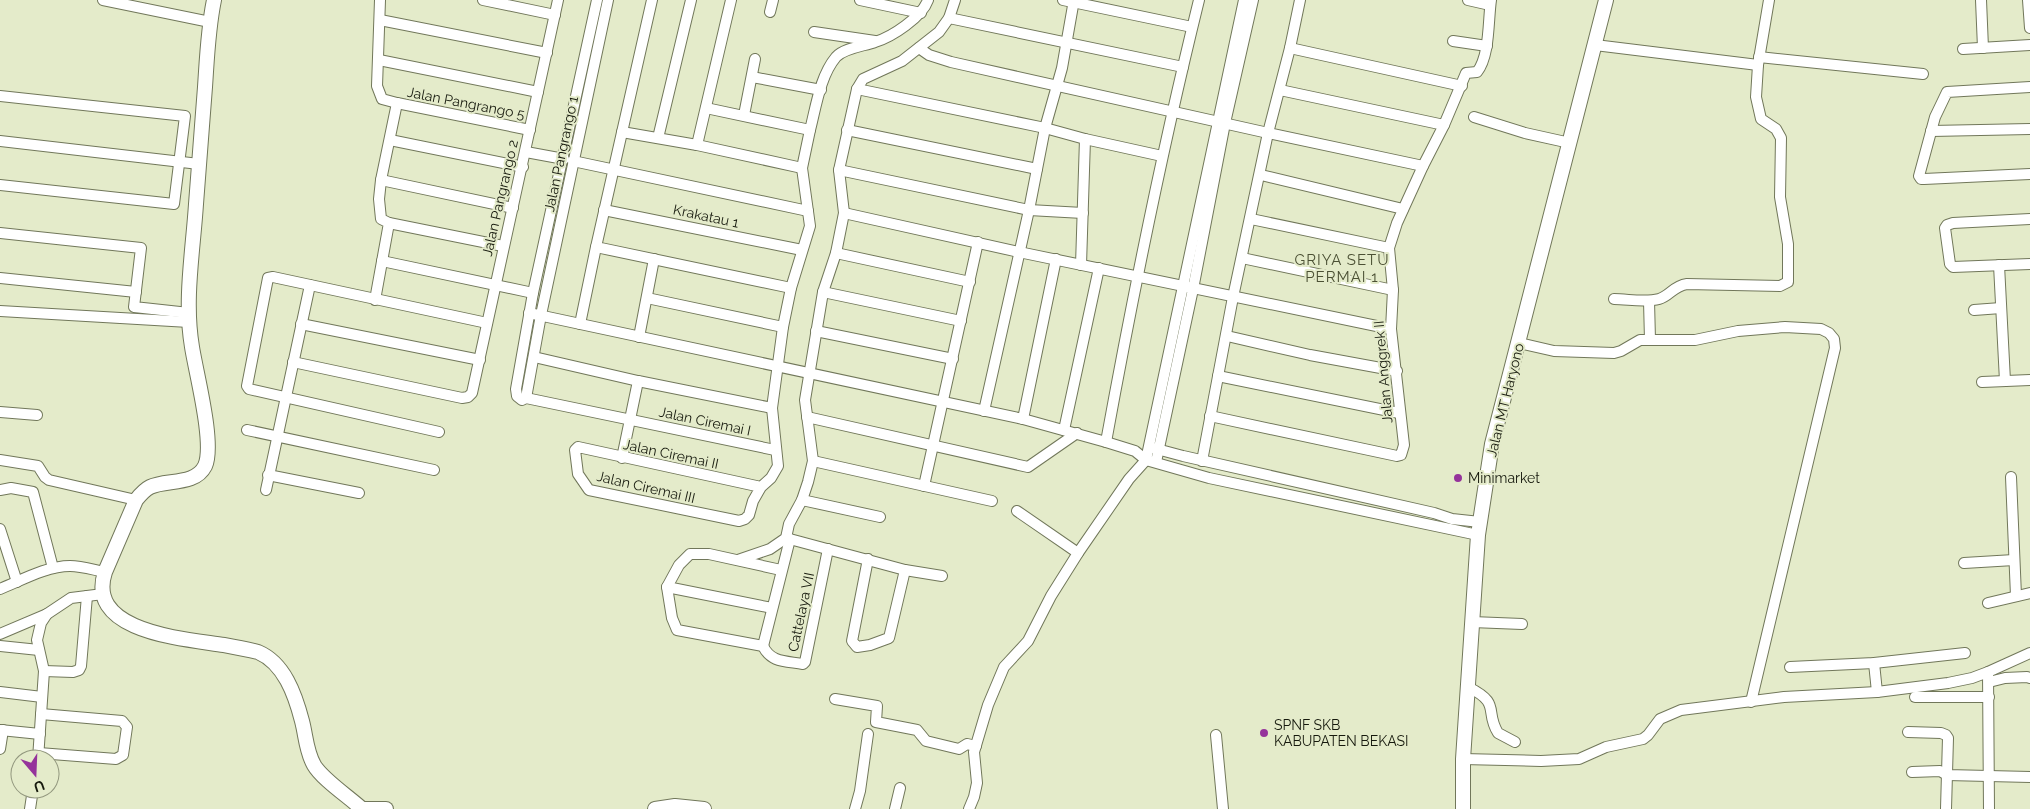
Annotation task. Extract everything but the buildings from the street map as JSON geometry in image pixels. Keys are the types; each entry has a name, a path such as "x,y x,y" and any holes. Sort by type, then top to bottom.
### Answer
{"street":[{"path":"103,0 210,22"},
{"path":"214,0 210,22 189,318 206,426 208,444 206,464 198,474 191,478 149,487 136,500 105,572 102,584 103,594 116,613 139,629 173,638 258,652 268,656 285,677 302,722 306,745 314,766 361,809 386,809"},
{"path":"380,0 377,86 382,98 396,103 381,180 379,199 381,218 389,223 503,246"},
{"path":"483,0 555,15"},
{"name":"Jalan Pangrango 2","path":"294,362 465,398 474,390 503,246 523,167 558,0"},
{"name":"Jalan Pangrango 1","path":"597,0 568,160 534,357 526,398 522,400 518,398 516,389 533,293 568,160 608,0"},
{"path":"580,324 612,169 652,0"},
{"path":"658,138 691,0"},
{"path":"697,145 731,0"},
{"path":"770,12 773,0"},
{"path":"860,0 920,12"},
{"path":"761,487 776,472 778,461 775,450 772,408 781,366 782,327 791,288 810,226 802,168 810,130 826,74 837,56 890,36 925,8 928,0"},
{"path":"782,570 709,554 690,554 679,565 668,587 672,618 677,630 763,646 782,570 789,524 802,500 812,461 805,400 806,372 824,292 836,253 844,213 839,170 857,89 863,79 902,61 939,32 949,18 955,0"},
{"path":"1063,0 1192,27"},
{"path":"1106,442 1162,156 1199,0"},
{"path":"969,809 977,783 974,757 976,746 988,705 1004,667 1028,641 1051,596 1078,553 1130,479 1151,461 1189,288 1244,0"},
{"path":"1221,123 1254,0"},
{"path":"1202,461 1233,297 1261,175 1268,133 1280,90 1300,0"},
{"path":"1468,0 1491,3"},
{"name":"Jalan MT Haryono","path":"1463,809 1463,759 1479,529 1494,436 1606,0"},
{"path":"1614,299 1649,301 1660,299 1674,288 1687,284 1780,286 1787,284 1788,244 1782,219 1780,197 1782,138 1776,129 1765,122 1759,115 1756,97 1759,61 1769,0"},
{"path":"1981,0 1983,48"},
{"path":"2028,0 2030,28"},
{"path":"984,411 1029,210 1044,128 1062,68 1074,1"},
{"name":"Jalan Anggrek II","path":"1210,416 1400,456 1404,450 1404,445 1391,330 1393,290 1389,248 1403,209 1444,125 1466,73 1477,72 1480,68 1487,46 1491,3"},
{"path":"949,18 1183,67"},
{"path":"380,20 547,53"},
{"path":"814,32 878,41"},
{"path":"1453,41 1487,46"},
{"path":"1595,45 1923,74"},
{"path":"1963,49 2030,45"},
{"path":"919,48 951,62 1423,166"},
{"path":"1290,48 1462,86"},
{"path":"744,115 756,59"},
{"path":"379,60 538,92"},
{"path":"752,77 821,90"},
{"path":"2030,87 1946,92 1931,132 1919,174 1921,179 2030,174"},
{"path":"857,89 1044,128 1162,156"},
{"path":"1280,90 1444,125"},
{"path":"0,96 184,116 174,204 0,185"},
{"name":"Jalan Pangrango 5","path":"396,103 530,130"},
{"path":"706,108 810,130"},
{"path":"1474,117 1525,133 1570,143"},
{"path":"1931,132 2030,129"},
{"path":"847,130 1037,169"},
{"path":"622,132 697,145 802,168"},
{"path":"1081,265 1085,139"},
{"path":"390,140 523,167"},
{"path":"0,141 199,164"},
{"path":"526,152 808,211"},
{"path":"839,170 1029,210 1083,213"},
{"path":"1261,175 1403,209"},
{"path":"381,180 513,208"},
{"name":"Krakatau 1","path":"604,210 802,250"},
{"path":"844,213 1019,252 1391,330"},
{"path":"1251,219 1389,248"},
{"path":"2030,219 1953,223 1946,226 1952,266 2030,264"},
{"path":"375,300 389,223"},
{"path":"0,233 140,248 134,307 189,318"},
{"path":"924,486 978,242"},
{"path":"596,247 791,288"},
{"path":"836,253 970,282"},
{"path":"1242,258 1393,290"},
{"path":"639,337 654,259"},
{"path":"1023,420 1056,259"},
{"path":"382,261 533,293"},
{"path":"1999,265 2005,381"},
{"path":"1064,430 1099,268"},
{"path":"439,432 250,391 248,386 268,278 273,277 487,323"},
{"path":"0,278 136,292"},
{"path":"266,490 310,285"},
{"path":"824,292 961,321"},
{"path":"646,298 782,327"},
{"path":"1649,301 1650,340"},
{"path":"1974,310 2001,308"},
{"path":"0,311 189,318"},
{"path":"529,313 781,366 1077,433 1135,451 1151,461 1209,478 1479,529"},
{"path":"301,324 480,360"},
{"path":"1518,343 1554,351 1606,353 1620,351 1640,340 1695,340 1738,330 1785,326 1821,329 1829,333 1834,339 1835,348 1822,406 1751,702"},
{"path":"816,330 952,359"},
{"path":"1227,336 1310,355 1397,371"},
{"path":"534,357 638,381 772,408"},
{"path":"1218,376 1400,413"},
{"path":"1982,382 2030,380"},
{"path":"622,458 638,381"},
{"name":"Jalan Ciremai I","path":"526,398 775,450"},
{"path":"0,412 37,415"},
{"path":"807,417 1028,467 1077,433"},
{"path":"247,430 434,470"},
{"name":"Jalan Ciremai II","path":"576,447 761,487"},
{"name":"Jalan Ciremai III","path":"576,447 575,459 578,474 589,490 742,521 748,515 753,500 761,487"},
{"path":"1135,451 1155,448 1202,461 1434,513 1479,529"},
{"path":"0,460 38,466 44,477 49,480 136,500"},
{"path":"812,461 992,500"},
{"path":"268,475 359,493"},
{"path":"2011,477 2016,596"},
{"path":"0,490 11,488 33,492 53,568"},
{"path":"802,500 880,517"},
{"path":"1017,511 1078,553"},
{"path":"0,528 17,582"},
{"path":"738,560 770,549 788,539 905,570 942,576"},
{"name":"Cattelaya VII","path":"763,646 767,654 774,659 803,664 828,549"},
{"path":"868,559 852,641 857,647 870,645 888,638 905,570"},
{"path":"1964,563 2014,560"},
{"path":"0,589 53,568 76,566 105,572"},
{"path":"668,587 772,608"},
{"path":"1988,602 2030,593"},
{"path":"0,634 47,614 71,598 103,594"},
{"path":"44,671 73,672 79,670 81,666 87,596"},
{"path":"39,749 44,671 39,650 38,634 41,623 47,614"},
{"path":"1472,622 1522,624"},
{"path":"0,646 39,650"},
{"path":"1790,667 1874,663 1965,653"},
{"path":"1989,677 2030,653"},
{"path":"1874,663 1877,692"},
{"path":"1989,677 1989,809"},
{"path":"1463,759 1541,761 1579,759 1606,747 1642,739 1660,719 1681,710 1784,697 1877,692 1972,678 2030,678"},
{"path":"1468,687 1483,695 1489,703 1498,733 1515,742"},
{"path":"0,692 42,697"},
{"path":"1915,698 1989,697"},
{"path":"835,698 877,706 876,722 917,730 926,741 959,749 967,744 976,746"},
{"path":"41,714 122,721 127,727 123,755 116,760 60,757"},
{"path":"0,749 1,730 40,734"},
{"path":"1908,732 1946,735 1948,738 1946,809"},
{"path":"855,809 860,791 868,734"},
{"path":"1216,736 1223,809"},
{"path":"1912,772 1940,771 1947,775 2030,777"},
{"path":"895,809 900,788"},
{"path":"655,809 675,806 704,809"}],"place":[{"name":"Minimarket","path":"1458,478"},
{"name":"SPNF SKB KABUPATEN BEKASI","path":"1264,733"}],"district":[{"name":"GRIYA SETU PERMAI 1","path":"1342,268"}]}
